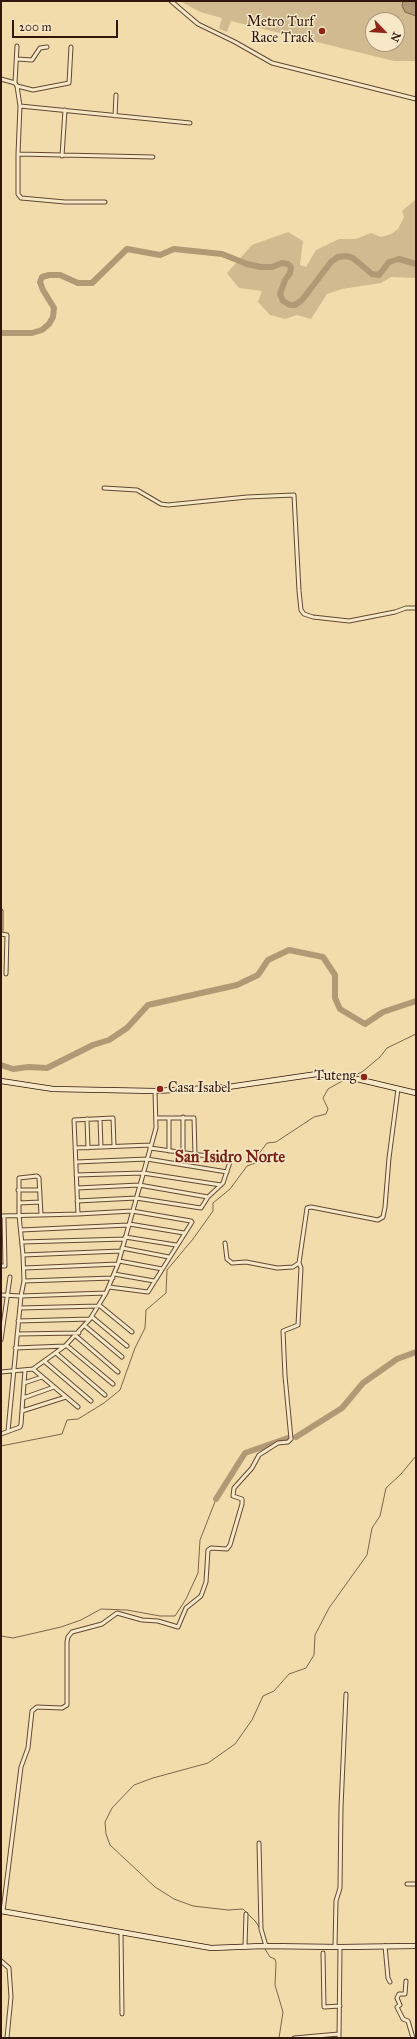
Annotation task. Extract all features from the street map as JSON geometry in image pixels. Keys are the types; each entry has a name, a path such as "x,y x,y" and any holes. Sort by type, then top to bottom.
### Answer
{"street":[{"path":"171,1 198,24 235,42 272,64 416,99"},
{"path":"17,46 16,85 20,106 18,194 21,198 65,202 105,202"},
{"path":"16,58 32,60 40,48 47,47"},
{"path":"1,79 33,90 69,83 71,47"},
{"path":"115,116 116,95"},
{"path":"20,106 190,123"},
{"path":"62,156 65,110"},
{"path":"18,154 153,157"},
{"path":"104,488 137,490 161,504 168,505 247,497 294,495 299,591 301,610 304,614 314,617 349,621 395,612 406,608 416,608"},
{"path":"1,911 1,933 7,934 6,974"},
{"path":"1,1081 53,1089 155,1091 228,1086 317,1074 357,1079 416,1093"},
{"path":"398,1089 389,1158 385,1207 382,1217 378,1220 311,1207 307,1208 299,1263 301,1268 298,1325 283,1331 285,1376 291,1440 278,1442 259,1455 252,1468 234,1488 233,1496 242,1499 242,1504 230,1545 227,1549 211,1548 208,1550 206,1582 201,1596 186,1608 179,1625 175,1627 158,1621 142,1620 116,1613 102,1624 70,1634 67,1642 67,1705 62,1708 37,1707 32,1711 28,1748 21,1768 2,1911 212,1948 245,1946 416,1946"},
{"path":"1,1372 33,1369 66,1346 77,1335 99,1306 113,1278 118,1263 156,1128 157,1118 155,1091"},
{"path":"182,1153 183,1117"},
{"path":"157,1118 192,1117 195,1120 196,1155"},
{"path":"78,1214 74,1120 113,1118 114,1146"},
{"path":"169,1118 169,1151"},
{"path":"87,1119 88,1148"},
{"path":"100,1119 101,1147"},
{"path":"75,1148 150,1146 169,1151 229,1160 230,1162 227,1172 220,1185 200,1208 136,1198 77,1201"},
{"path":"76,1162 147,1159 227,1172"},
{"path":"76,1175 143,1173 220,1185"},
{"path":"8,1431 12,1371 24,1281 19,1215 19,1178 37,1176 39,1178 41,1214"},
{"path":"77,1188 140,1185 208,1197"},
{"path":"18,1190 39,1190"},
{"path":"19,1203 40,1202"},
{"path":"1,1266 5,1266 3,1216 132,1211 191,1221 146,1293 109,1287"},
{"path":"21,1230 129,1225 184,1233"},
{"path":"22,1242 125,1238 176,1245"},
{"path":"225,1243 227,1259 232,1263 246,1262 276,1268 293,1267 299,1263"},
{"path":"23,1255 122,1250 169,1257"},
{"path":"24,1268 118,1263 162,1269"},
{"path":"114,1274 154,1281"},
{"path":"1,1340 10,1277"},
{"path":"24,1281 113,1278"},
{"path":"1,1295 21,1296 106,1293"},
{"path":"20,1308 99,1306 132,1332"},
{"path":"18,1321 91,1318 128,1346"},
{"path":"84,1326 122,1357"},
{"path":"17,1334 77,1335 118,1372"},
{"path":"15,1348 66,1346 113,1384"},
{"path":"56,1353 105,1395"},
{"path":"44,1361 91,1401"},
{"path":"33,1369 78,1407"},
{"path":"1,1434 21,1426 25,1370"},
{"path":"24,1383 42,1377"},
{"path":"23,1398 54,1387"},
{"path":"22,1411 66,1397"},
{"path":"294,2038 339,2036 340,2006 336,1901 340,1888 341,1807 346,1694"},
{"path":"259,1844 261,1929 266,1946"},
{"path":"407,1884 416,1884"},
{"path":"245,1946 246,1914"},
{"path":"121,1931 122,2014"},
{"path":"385,1946 388,1978 390,1982"},
{"path":"323,1953 324,2007 340,2006"},
{"path":"1,1961 10,1968 11,1997 7,2038"},
{"path":"406,1981 405,1994 399,1994 397,1998 400,2005 397,2007 403,2019 408,2021 413,2038"}],"shaded area":[{"name":"Metro Turf Race Track","path":"180,1 416,1 416,61 394,61 231,21 227,32 219,29 222,18 200,12"},
{"path":"403,1 416,1 416,16 405,12 402,6"},
{"path":"416,199 416,278 391,277 381,283 342,289 327,294 311,319 297,315 285,319 270,315 258,302 262,291 239,288 227,273 252,245 288,232 303,241 300,265 306,267 316,250 339,239 356,239 371,233 381,237 391,234 398,229 404,217 402,211"}],"waterway":[{"path":"1,333 32,333 42,330 49,324 53,317 54,308 43,290 40,282 42,277 49,275 60,275 78,283 92,283 127,249 160,255 174,249 222,254 247,264 261,267 272,267 282,263 288,264 291,267 290,273 285,280 280,294 283,301 290,305 295,305 302,300 331,262 338,257 346,256 353,258 372,274 379,275 389,262 399,259 416,264"},
{"path":"1,1065 13,1069 29,1067 47,1068 93,1045 109,1040 127,1028 148,1005 237,985 258,975 268,960 289,950 323,957 335,975 335,998 340,1009 365,1024 383,1012 416,1001"},
{"path":"353,1076 362,1072 380,1057 387,1048 416,1034"},
{"path":"1,1446 62,1434 67,1420 78,1419 104,1403 120,1390 135,1348 145,1328 146,1310 166,1293 167,1270 193,1239 213,1211 213,1203 230,1189 247,1166 258,1162 258,1155 267,1143 276,1142 314,1117 326,1114 328,1109 323,1098 328,1089 344,1080"},
{"path":"296,1437 342,1408 363,1383 397,1359 416,1352"},
{"path":"216,1499 245,1453 288,1438"},
{"path":"260,1929 256,1922 243,1909 228,1910 193,1906 174,1899 155,1887 110,1845 106,1834 105,1822 112,1808 134,1785 153,1778 208,1763 235,1744 252,1720 263,1696 274,1691 289,1674 306,1668 314,1655 315,1635 329,1608 367,1555 372,1528 380,1516 386,1488 401,1474 416,1456"},
{"path":"1,1636 13,1638 61,1627 81,1620 101,1609 127,1610 160,1616 175,1616 186,1599 198,1573 200,1540 216,1499"},
{"path":"265,1949 270,1957 275,1959 276,1963 275,1985 283,2012 279,2038"}],"place":[{"name":"Metro Turf Race Track","path":"322,31"},
{"name":"Tuteng","path":"364,1077"},
{"name":"Casa Isabel","path":"160,1089"}],"district":[{"name":"San Isidro Norte","path":"230,1158"}]}
